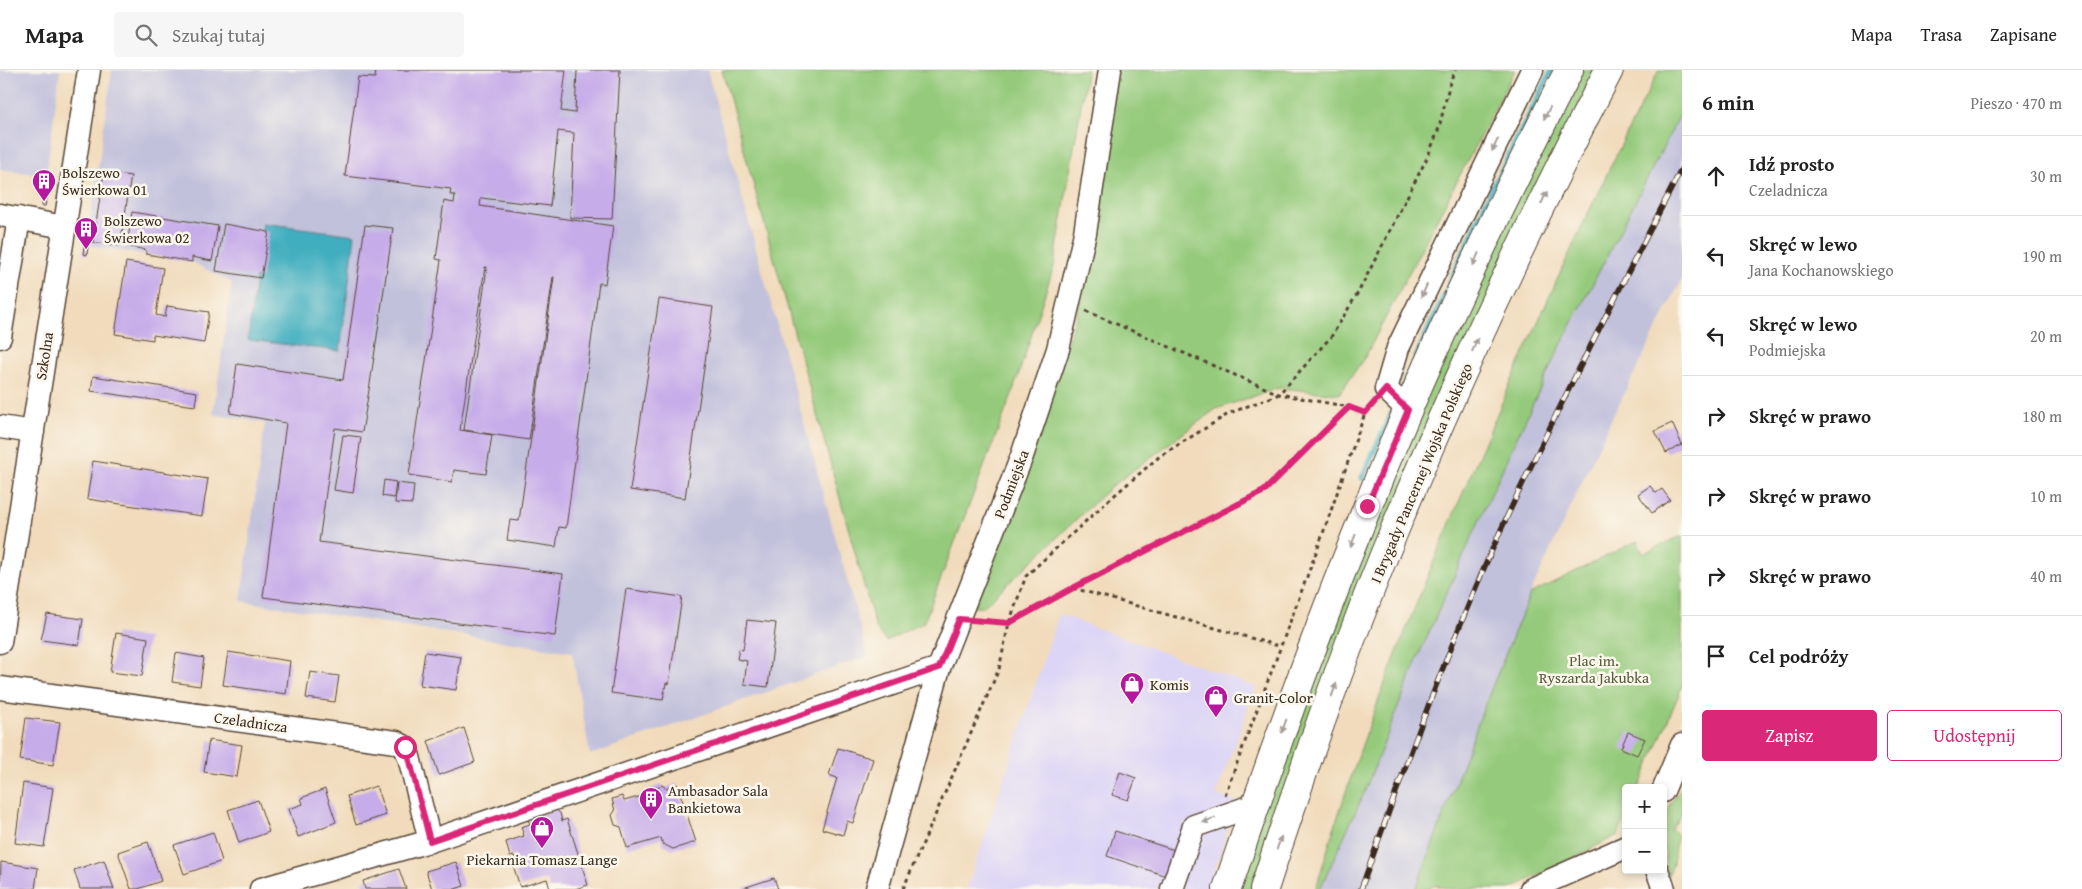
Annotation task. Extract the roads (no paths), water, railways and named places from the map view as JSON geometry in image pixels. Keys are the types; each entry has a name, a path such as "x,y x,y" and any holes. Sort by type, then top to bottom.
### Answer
{"main road":[{"path":"1227,889 1315,639 1367,506 1487,234 1569,70"},
{"name":"I Brygady Pancernej Wojska Polskiego","path":"1264,889 1339,674 1397,524 1475,345 1553,179 1609,70"}],"street":[{"name":"Szkolna","path":"0,642 89,70"},
{"name":"Podmiejska","path":"877,889 939,668 1022,456 1058,350 1085,233 1110,70"},
{"path":"1408,410 1386,389 1398,348 1532,70"},
{"path":"0,337 9,216 64,227"},
{"path":"0,426 33,432"},
{"path":"261,889 430,841 939,668"},
{"name":"Czeladnicza","path":"0,688 396,742 405,747 409,757 430,841"},
{"path":"1666,784 1680,753"},
{"path":"1172,889 1194,826 1226,813 1255,805"},
{"path":"1531,889 1622,849"},
{"path":"1658,874 1664,889"}],"water":[{"path":"263,223 355,235 340,351 248,340"}],"waterway":[{"path":"1404,384 1496,181 1552,70"},
{"path":"1362,478 1392,412"}],"railway":[{"path":"1361,889 1411,751 1484,568 1504,523 1569,389 1682,168"}],"place":[{"name":"Bolszewo Świerkowa 01","path":"44,202"},
{"name":"Bolszewo Świerkowa 02","path":"86,250"},
{"name":"Komis","path":"1132,705"},
{"name":"Granit-Color","path":"1216,718"},
{"name":"Ambasador Sala Bankietowa","path":"651,820"},
{"name":"Piekarnia Tomasz Lange","path":"542,849"}],"park label":[{"name":"Plac im. Ryszarda Jakubka","path":"1594,668"}]}
